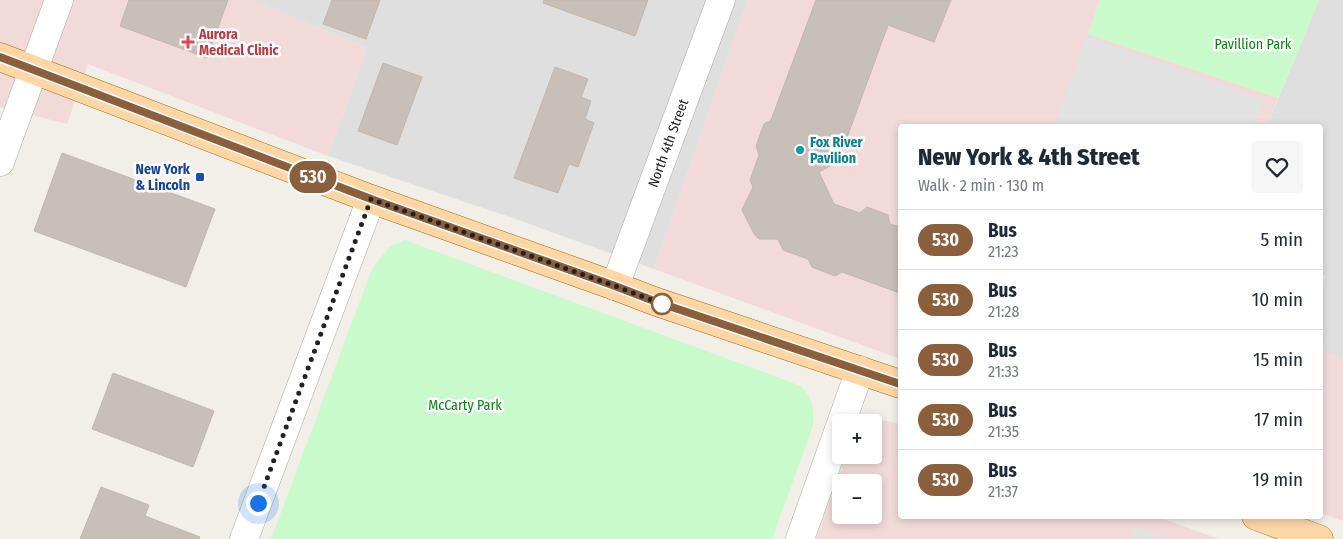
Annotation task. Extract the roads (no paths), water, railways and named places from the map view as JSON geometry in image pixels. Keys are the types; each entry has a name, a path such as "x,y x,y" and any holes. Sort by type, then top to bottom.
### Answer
{"main road":[{"path":"0,57 371,199 654,301 898,383"},
{"path":"1264,519 1319,539"}],"street":[{"path":"0,162 59,0"},
{"name":"North 4th Street","path":"615,286 721,0"},
{"path":"244,539 371,199"},
{"path":"800,539 860,370"}],"place":[{"name":"Aurora Medical Clinic","path":"188,42"},
{"name":"Fox River Pavilion","path":"800,150"},
{"name":"New York & Lincoln","path":"200,177"}],"park label":[{"name":"Pavillion Park","path":"1253,44"},
{"name":"McCarty Park","path":"465,405"}]}
